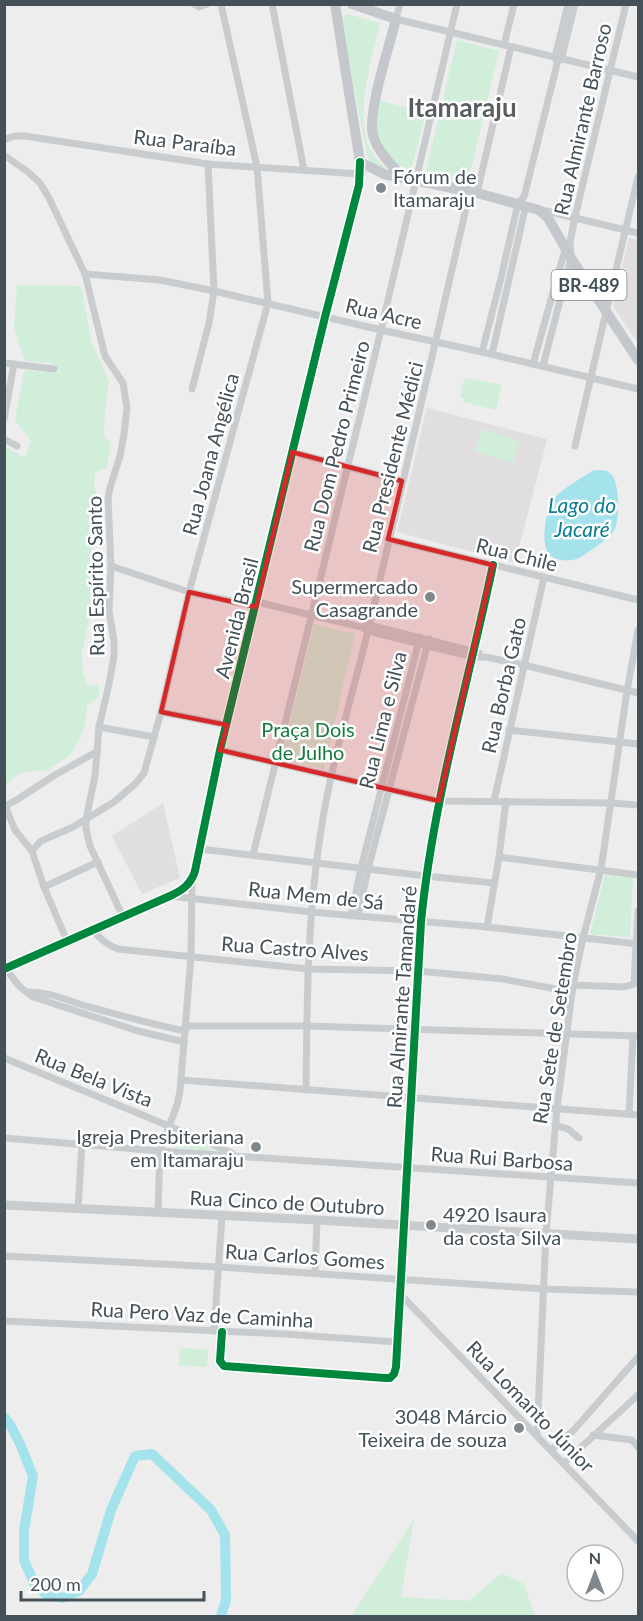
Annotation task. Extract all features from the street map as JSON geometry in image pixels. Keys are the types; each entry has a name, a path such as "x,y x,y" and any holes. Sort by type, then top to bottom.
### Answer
{"main road":[{"path":"335,4 360,162 377,172 523,202 539,210"},
{"path":"352,4 380,15"},
{"path":"337,18 350,11 396,19 374,104 372,133 377,145 402,177"},
{"name":"BR-489","path":"539,210 568,244 571,258 639,360"}],"street":[{"name":"Rua Joana Angélica","path":"32,851 41,841 73,827 114,802 136,783 144,772 161,712 189,592 268,303 257,167 221,4"},
{"path":"272,4 304,170"},
{"path":"400,4 396,19 558,60 639,77"},
{"name":"Rua Dom Pedro Primeiro","path":"312,615 457,4"},
{"name":"Rua Presidente Médici","path":"366,628 508,46 514,4"},
{"path":"558,60 568,4"},
{"path":"482,352 523,202 558,60 575,4"},
{"name":"Rua Almirante Barroso","path":"533,364 568,244 626,4"},
{"name":"Rua Paraíba","path":"5,139 25,136 208,165 360,174"},
{"name":"Rua Espírito Santo","path":"4,155 40,183 53,206 85,274 105,356 119,375 125,391 127,408 124,434 108,498 111,566 109,610 114,656 99,727 93,792 86,819 87,836 123,918"},
{"name":"Avenida Brasil","path":"192,880 220,750 359,185 360,162"},
{"path":"192,389 209,323 214,291 208,165"},
{"path":"575,446 639,177"},
{"path":"492,354 509,280 523,202"},
{"path":"539,210 639,233"},
{"path":"543,366 571,258"},
{"name":"Rua Acre","path":"85,274 160,280 214,291 639,389"},
{"path":"501,278 509,280"},
{"path":"4,363 54,369"},
{"path":"4,418 14,364"},
{"path":"4,439 17,446"},
{"path":"292,452 402,481"},
{"name":"Rua Chile","path":"388,538 639,600"},
{"name":"Rua Almirante Tamandaré","path":"218,1331 220,1361 224,1366 385,1378 390,1378 394,1374 421,922 426,876 439,801 494,565"},
{"path":"111,566 189,592 312,615 639,693"},
{"name":"Rua Borba Gato","path":"494,801 544,577"},
{"path":"253,855 312,615"},
{"path":"306,1090 308,969 316,863 331,775 366,628"},
{"name":"Rua Sete de Setembro","path":"537,1435 546,1234 557,1108 573,988 601,869 627,691 639,630"},
{"name":"Rua Lima e Silva","path":"386,789 419,640"},
{"name":"Rua Lima e Silva","path":"354,916 386,789 428,642"},
{"path":"161,712 227,725"},
{"path":"99,727 154,737"},
{"path":"509,730 639,744"},
{"path":"220,750 439,801 639,805"},
{"path":"67,941 44,887 32,851 15,830 5,806 98,751"},
{"path":"487,927 506,801"},
{"path":"200,849 494,883"},
{"path":"499,857 639,875"},
{"path":"44,887 98,862"},
{"path":"184,1042 138,1031 33,997 24,992 5,968 170,896 186,887 192,880"},
{"path":"158,1213 160,1151 177,1105 182,1080 191,956 192,880"},
{"name":"Rua Mem de Sá","path":"170,896 637,944"},
{"path":"637,944 639,911"},
{"name":"Rua Castro Alves","path":"93,931 102,941 118,949 308,969 418,970 573,988 624,987 634,984 637,944"},
{"path":"24,992 51,994 138,1020 185,1028 307,1026 636,1036 629,1114"},
{"name":"Rua Bela Vista","path":"4,1058 237,1156"},
{"path":"182,1080 639,1115"},
{"path":"555,1125 579,1138"},
{"name":"Rua Rui Barbosa","path":"4,1138 160,1151 639,1183"},
{"path":"78,1209 82,1144"},
{"name":"Rua Cinco de Outubro","path":"4,1205 639,1239"},
{"path":"218,1331 222,1216"},
{"path":"315,1273 317,1220"},
{"name":"Rua Carlos Gomes","path":"4,1256 219,1267 544,1289 639,1292"},
{"name":"Rua Lomanto Júnior","path":"400,1294 639,1541"},
{"name":"Rua Pero Vaz de Caminha","path":"4,1321 284,1334 397,1342"},
{"path":"551,1450 573,1431 639,1357"},
{"path":"564,1463 639,1395"},
{"path":"632,1440 639,1433"},
{"path":"593,1435 632,1440 639,1447"}],"highlighted area":[{"path":"292,452 402,481 388,539 493,565 439,801 220,750 227,725 161,712 189,592 256,607"}],"shaded area":[{"path":"629,238 638,240 638,343 613,306"},
{"path":"427,408 547,439 515,563 397,532"},
{"path":"163,803 180,878 142,894 112,836"}],"green space":[{"path":"347,14 380,23 366,87 364,121 371,151 386,169 372,164 367,155 341,20"},
{"path":"457,40 499,51 467,186 425,175"},
{"path":"378,100 426,113 410,174 400,168 381,145 376,132"},
{"path":"17,285 81,286 92,343 109,381 104,436 111,443 107,468 95,472 94,486 98,497 91,545 90,615 82,652 83,674 88,686 99,684 99,697 87,705 85,724 79,741 70,755 48,770 20,773 5,785 5,447 25,458 31,441 15,420 24,370 61,373 53,363 25,361 14,326"},
{"path":"464,379 502,385 496,410 463,402 464,398 460,397"},
{"path":"482,429 520,441 513,463 475,451"},
{"name":"Praça Dois de Julho","path":"314,624 355,634 324,769 281,758"},
{"path":"605,875 633,878 630,937 590,934"},
{"path":"172,1131 216,1152 167,1146"},
{"path":"180,1348 208,1350 207,1367 179,1365"},
{"path":"414,1519 401,1597 469,1601 501,1573 524,1584 535,1616 351,1616"}],"water":[{"name":"Lago do Jacaré","path":"594,470 609,472 614,478 618,511 614,531 577,559 567,561 556,559 548,553 544,538 548,510 553,500 561,492"}],"waterway":[{"path":"4,1417 21,1446 33,1476 24,1531 24,1560 34,1583 47,1595 63,1598 79,1591 92,1574 111,1510 135,1456 152,1454 211,1510 225,1535 226,1600 221,1616"}],"cycle path":[{"path":"4,969 175,894 186,886 193,876 220,750 359,185 360,162"},
{"path":"222,1332 220,1361 224,1366 385,1378 390,1378 394,1374 421,922 442,787 493,565"}],"place":[{"name":"Fórum de Itamaraju","path":"381,188"},
{"name":"Supermercado Casagrande","path":"430,597"},
{"name":"Igreja Presbiteriana em Itamaraju","path":"256,1147"},
{"name":"4920 Isaura da costa Silva","path":"431,1225"},
{"name":"3048 Márcio Teixeira de souza","path":"519,1428"}],"district":[{"name":"Itamaraju","path":"462,107"}]}
